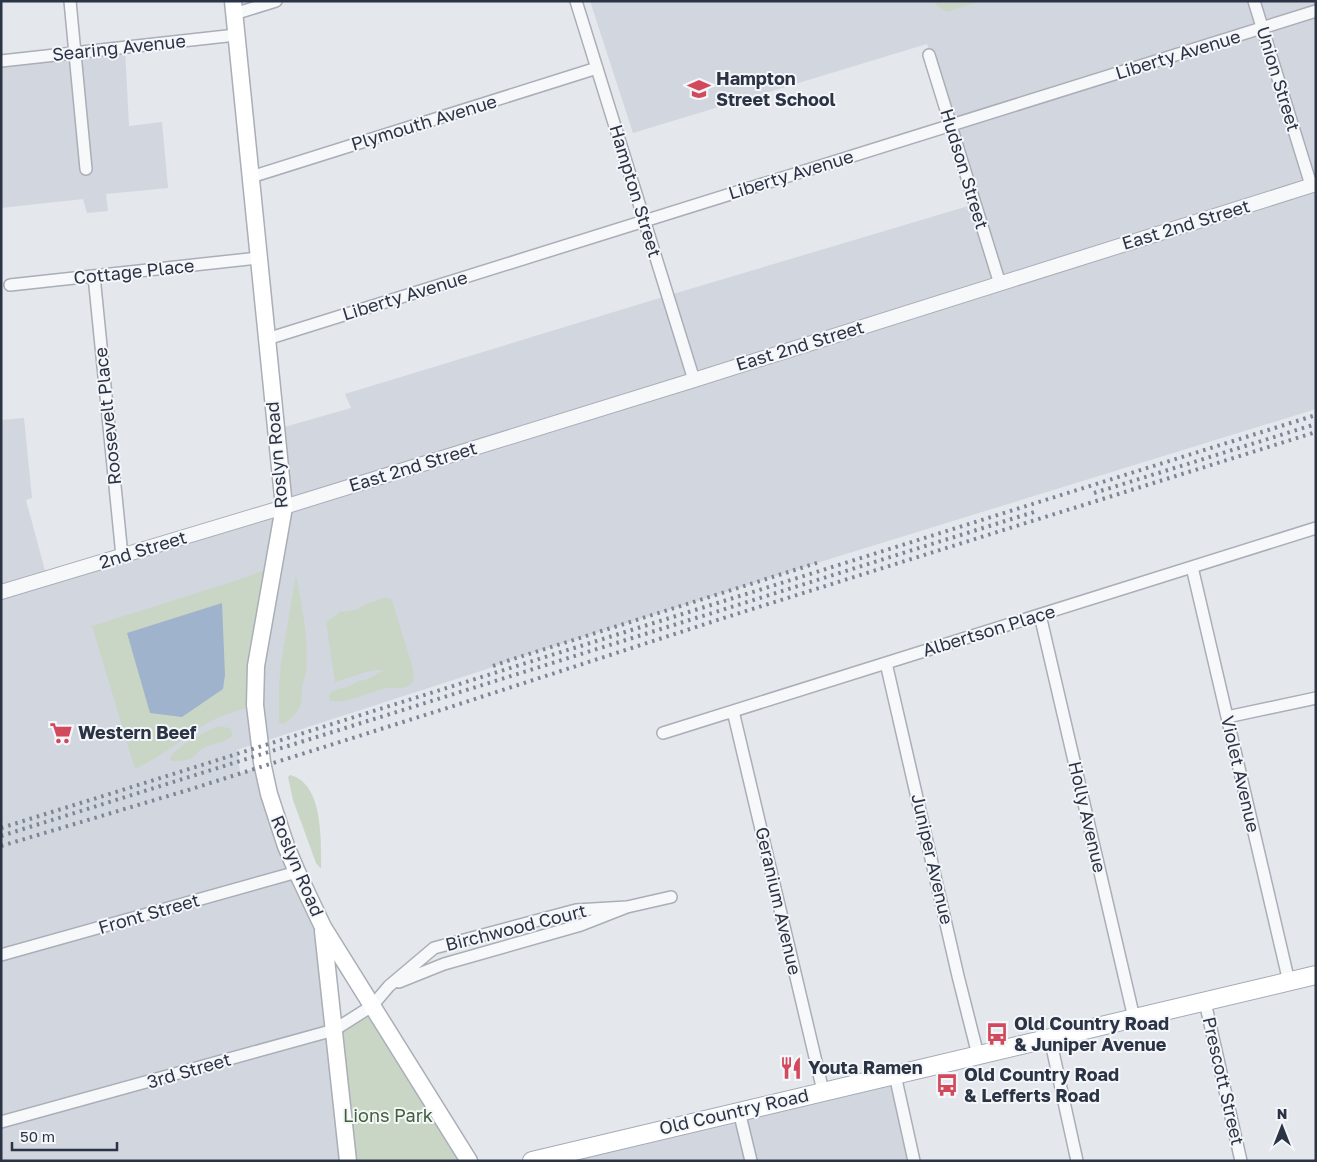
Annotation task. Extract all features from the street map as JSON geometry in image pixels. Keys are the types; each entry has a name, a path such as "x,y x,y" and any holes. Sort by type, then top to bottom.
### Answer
{"main road":[{"name":"Roslyn Road","path":"234,8 284,507 256,666 257,733 263,770 278,823 297,872 323,926 469,1161"},
{"name":"Roslyn Road","path":"323,926 348,1161"},
{"name":"Old Country Road","path":"532,1161 1316,975"}],"street":[{"path":"70,1 86,169"},
{"path":"234,8 276,1"},
{"name":"Hampton Street","path":"576,1 694,380"},
{"name":"Union Street","path":"1254,1 1314,184"},
{"name":"Liberty Avenue","path":"266,339 1316,12"},
{"name":"Searing Avenue","path":"1,61 236,35"},
{"name":"Hudson Street","path":"929,55 1000,284"},
{"name":"Plymouth Avenue","path":"251,177 597,68"},
{"name":"East 2nd Street","path":"284,507 694,380 1314,184"},
{"name":"Cottage Place","path":"10,285 258,258"},
{"name":"Roosevelt Place","path":"94,276 122,556"},
{"name":"2nd Street","path":"1,592 284,507"},
{"name":"Albertson Place","path":"663,733 1316,528"},
{"name":"Violet Avenue","path":"1192,567 1289,982"},
{"name":"Holly Avenue","path":"1040,615 1134,1018"},
{"name":"Juniper Avenue","path":"886,663 978,1055"},
{"path":"1227,718 1316,698"},
{"name":"Geranium Avenue","path":"733,711 823,1091"},
{"name":"Front Street","path":"1,955 297,872"},
{"name":"Birchwood Court","path":"389,986 444,964 581,925 628,907 671,897"},
{"name":"Birchwood Court","path":"372,1006 389,986 434,948 576,910 628,907"},
{"name":"Prescott Street","path":"1205,1002 1241,1161"},
{"name":"3rd Street","path":"1,1122 334,1030 372,1006"},
{"path":"1050,1038 1077,1161"},
{"path":"895,1075 914,1161"},
{"path":"739,1111 751,1161"}],"shaded area":[{"path":"590,1 1316,1 1316,409 820,562 510,660 237,750 240,773 262,767 323,927 348,1161 1,1161 1,420 24,418 32,498 26,500 47,578 289,507 281,428 351,408 345,394 975,204 927,44 633,133"},
{"path":"125,48 129,126 162,122 168,188 106,194 108,211 87,213 83,199 1,208 1,62"},
{"path":"895,1075 914,1161 539,1161"}],"green space":[{"path":"934,1 980,1 947,12 936,5"},
{"path":"273,567 255,705 211,721 135,769 92,626 235,581"},
{"path":"296,575 306,636 306,672 299,708 290,719 282,724 279,722 281,663"},
{"path":"384,598 391,599 393,603 413,669 413,681 406,687 388,688 345,701 330,701 329,695 332,692 348,687 358,681 366,680 384,670 366,672 335,682 326,622 340,612 356,610 366,604"},
{"path":"221,726 231,729 232,736 225,741 203,748 189,759 171,761 170,758 174,753 186,743 201,734"},
{"path":"290,775 301,780 309,789 315,801 320,830 321,869 316,863 293,800 288,777"},
{"name":"Lions Park","path":"372,1006 469,1161 348,1161 334,1030"}],"water":[{"path":"222,603 225,675 223,689 182,717 150,713 127,633"}],"railway":[{"path":"1,828 1316,415"},
{"path":"1094,493 1316,424"},
{"path":"1,846 188,790 733,615 1316,432"},
{"path":"1,836 1034,512"},
{"path":"493,666 820,562"}],"place":[{"name":"Hampton Street School","path":"699,89"},
{"name":"Western Beef","path":"61,733"},
{"name":"Old Country Road & Juniper Avenue","path":"997,1034"},
{"name":"Youta Ramen","path":"791,1068"},
{"name":"Old Country Road & Lefferts Road","path":"947,1085"}]}
